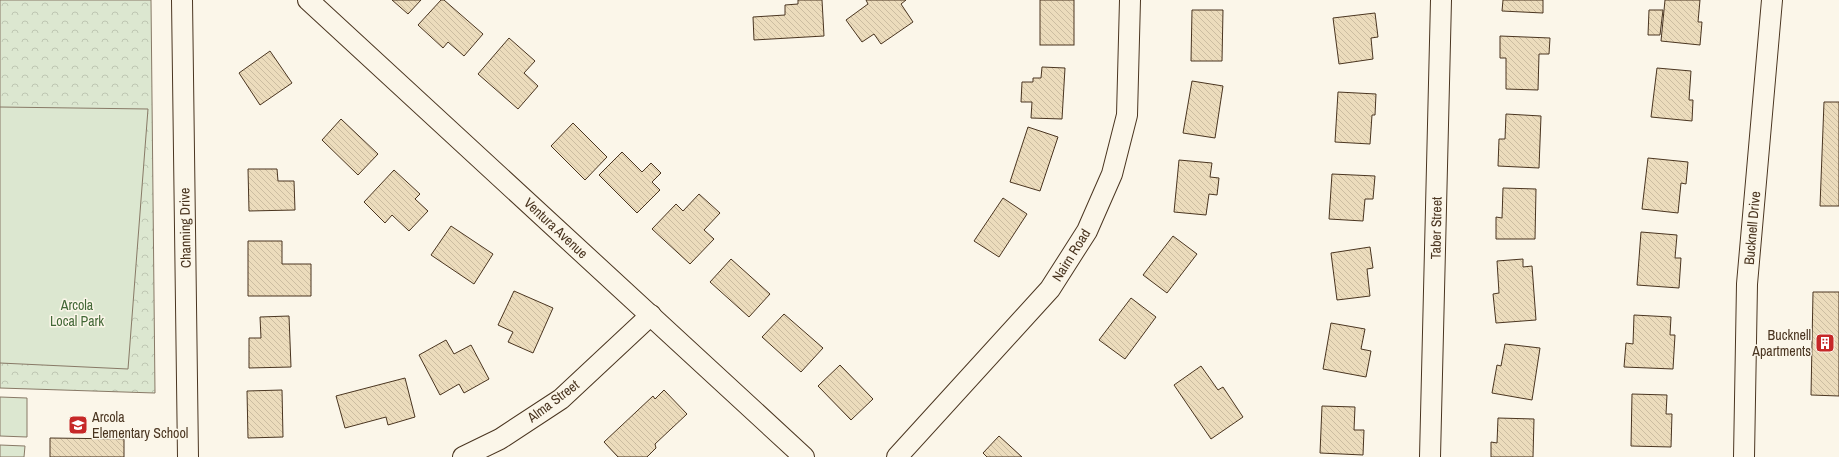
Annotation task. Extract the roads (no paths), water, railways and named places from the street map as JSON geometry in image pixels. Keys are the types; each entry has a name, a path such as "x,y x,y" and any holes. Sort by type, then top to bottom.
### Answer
{"street":[{"name":"Channing Drive","path":"182,0 188,457"},
{"name":"Ventura Avenue","path":"308,0 804,457"},
{"name":"Nairn Road","path":"897,457 1050,289 1087,231 1112,174 1127,115 1130,0"},
{"name":"Taber Street","path":"1430,457 1441,0"},
{"name":"Bucknell Drive","path":"1744,457 1747,284 1772,0"},
{"name":"Alma Street","path":"463,457 500,439 561,399 651,315"}],"place":[{"name":"Bucknell Apartments","path":"1825,343"},
{"name":"Arcola Elementary School","path":"78,425"}],"park label":[{"name":"Arcola Local Park","path":"77,314"}]}
